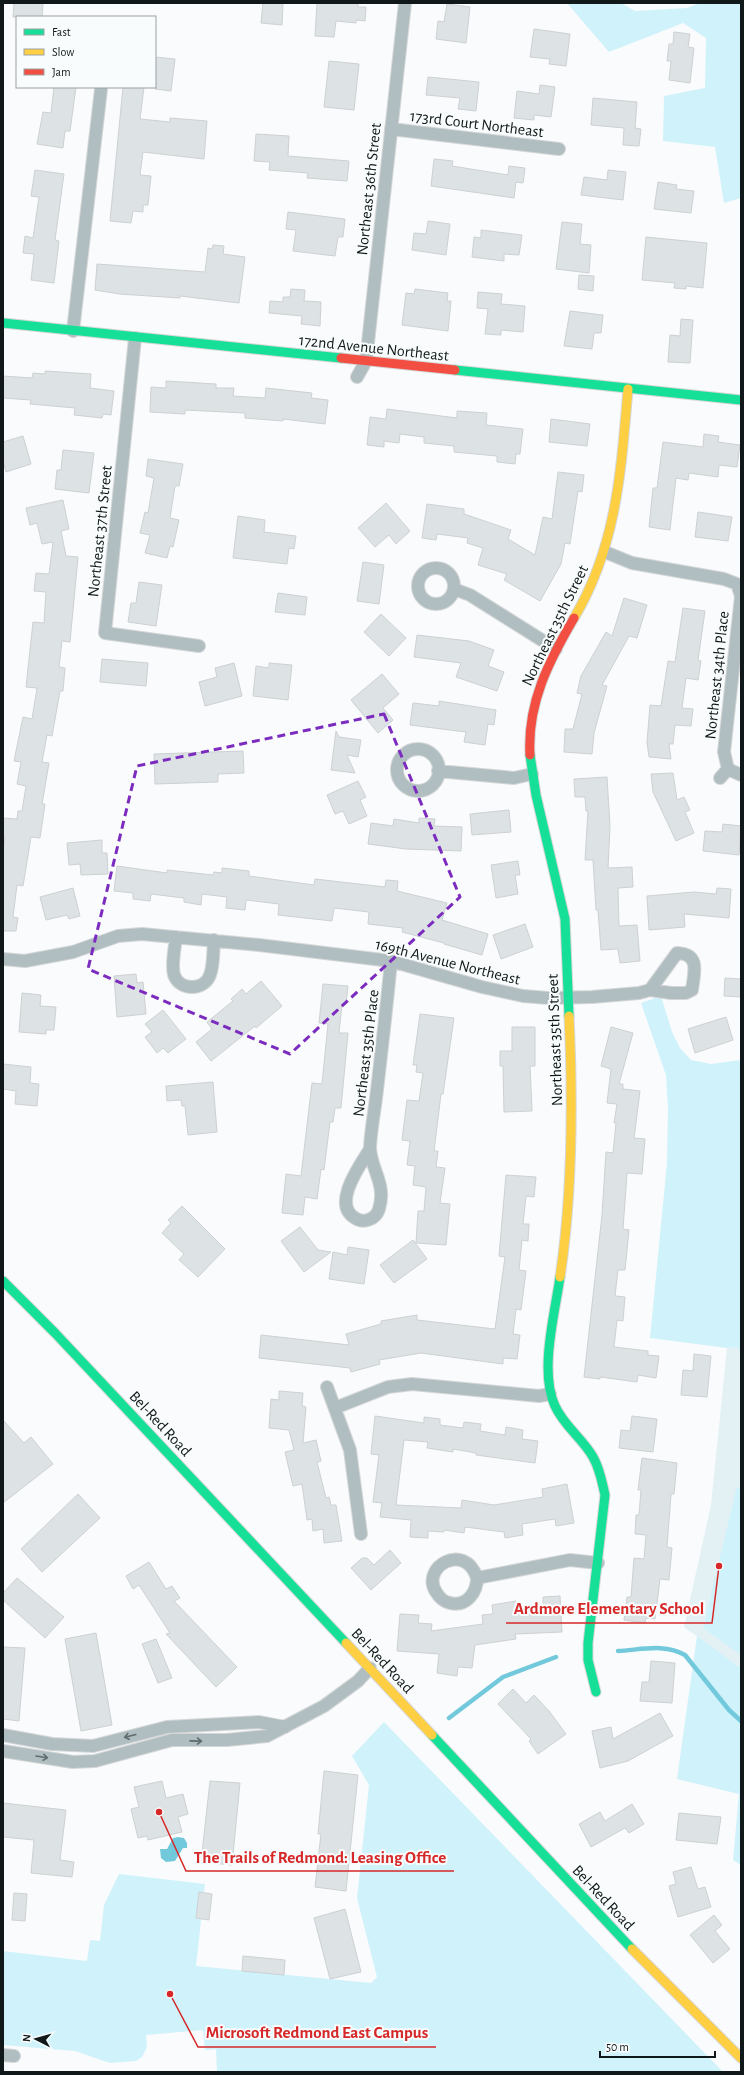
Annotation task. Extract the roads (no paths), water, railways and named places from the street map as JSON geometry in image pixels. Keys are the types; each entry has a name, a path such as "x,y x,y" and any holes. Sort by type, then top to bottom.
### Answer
{"street":[{"name":"Northeast 36th Street","path":"356,377 366,361 405,3"},
{"path":"73,331 101,89"},
{"name":"173rd Court Northeast","path":"391,129 559,148"},
{"name":"172nd Avenue Northeast","path":"3,323 135,338 741,400"},
{"name":"Northeast 37th Street","path":"135,338 105,633 199,646"},
{"name":"Northeast 35th Street","path":"596,1692 588,1660 605,1494 601,1474 591,1454 562,1419 550,1394 548,1368 563,1254 571,1118 568,998 565,919 532,774 530,722 538,688 556,649 593,583 605,552 613,517 628,389"},
{"name":"Northeast 34th Place","path":"605,552 632,563 724,578 737,584 741,596 724,752 728,769"},
{"path":"454,589 470,595 556,649"},
{"path":"720,778 728,769 741,775"},
{"path":"438,771 514,778 532,774"},
{"name":"169th Avenue Northeast","path":"3,959 25,960 73,952 118,936 142,934 214,940 391,961 495,990 523,996 568,998 639,993 650,990"},
{"path":"176,937 174,973 180,983 191,988 203,985 210,975 214,940"},
{"name":"Northeast 35th Place","path":"370,1149 349,1181 347,1205 354,1218 364,1221 374,1217 380,1208 381,1187 370,1149 391,961"},
{"name":"Bel-Red Road","path":"3,1281 55,1333 644,1961 741,2058"},
{"path":"335,1408 388,1388 412,1384 539,1396 550,1394"},
{"path":"327,1388 350,1450 361,1534"},
{"path":"477,1578 570,1560 598,1563"},
{"path":"3,1751 73,1762 95,1761 172,1740 227,1740 267,1736 324,1706 358,1681 370,1668"},
{"path":"3,1735 59,1745 93,1746 167,1727 259,1722 285,1727"},
{"path":"167,1727 172,1740"},
{"path":"93,1746 95,1761"}],"water":[{"path":"173,1838 184,1838 187,1843 187,1848 183,1848 175,1861 166,1862 161,1858 160,1849 167,1849"}],"waterway":[{"path":"618,1651 661,1648 677,1651 685,1655 729,1710 741,1721"},
{"path":"449,1718 503,1677 556,1657"}],"place":[{"name":"Ardmore Elementary School","path":"719,1566"},
{"name":"The Trails of Redmond: Leasing Office","path":"159,1812"},
{"name":"Microsoft Redmond East Campus","path":"170,1994"}]}
